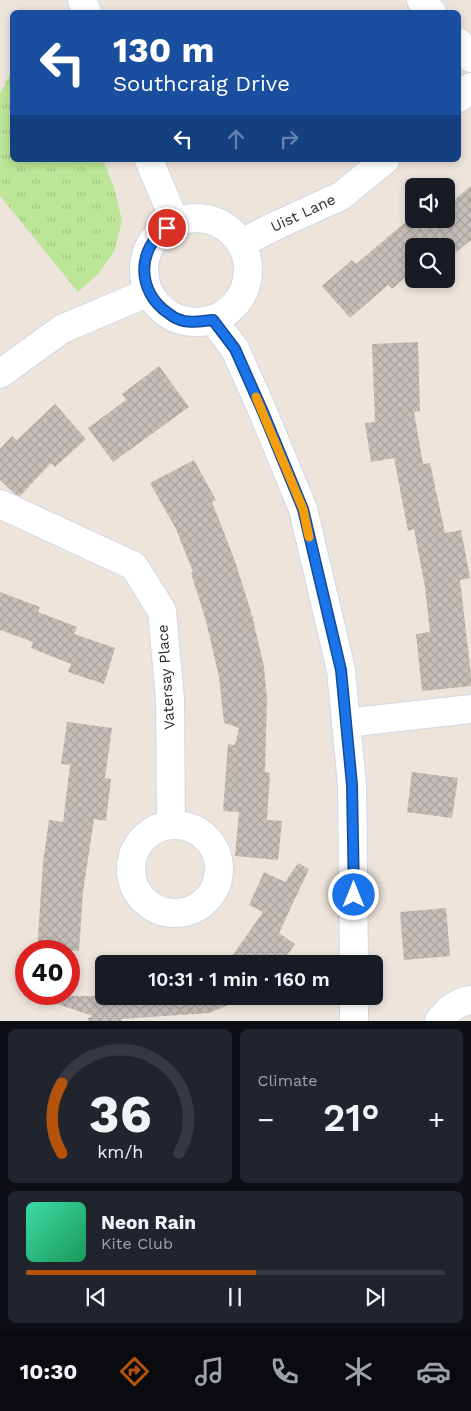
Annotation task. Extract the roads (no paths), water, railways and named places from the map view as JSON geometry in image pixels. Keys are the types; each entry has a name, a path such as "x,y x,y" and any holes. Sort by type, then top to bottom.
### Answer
{"street":[{"path":"421,0 430,10"},
{"path":"461,46 471,58"},
{"path":"461,96 471,87"},
{"path":"150,162 175,222"},
{"name":"Uist Lane","path":"242,243 341,196 383,162"},
{"path":"199,217 215,221 228,228 242,243 248,258 246,286 237,303 228,312 213,320 193,322 178,319 160,308 149,292 145,281 144,264 146,253 158,234 175,222 199,217"},
{"path":"0,374 62,329 149,292"},
{"path":"213,320 235,349 303,509 341,670 352,785 354,955"},
{"name":"Vatersay Place","path":"0,504 134,566 162,611 170,699 171,824"},
{"path":"346,723 471,709"},
{"path":"439,1021 448,1009 462,1001 471,1000"},
{"path":"354,1005 354,1021"}]}
